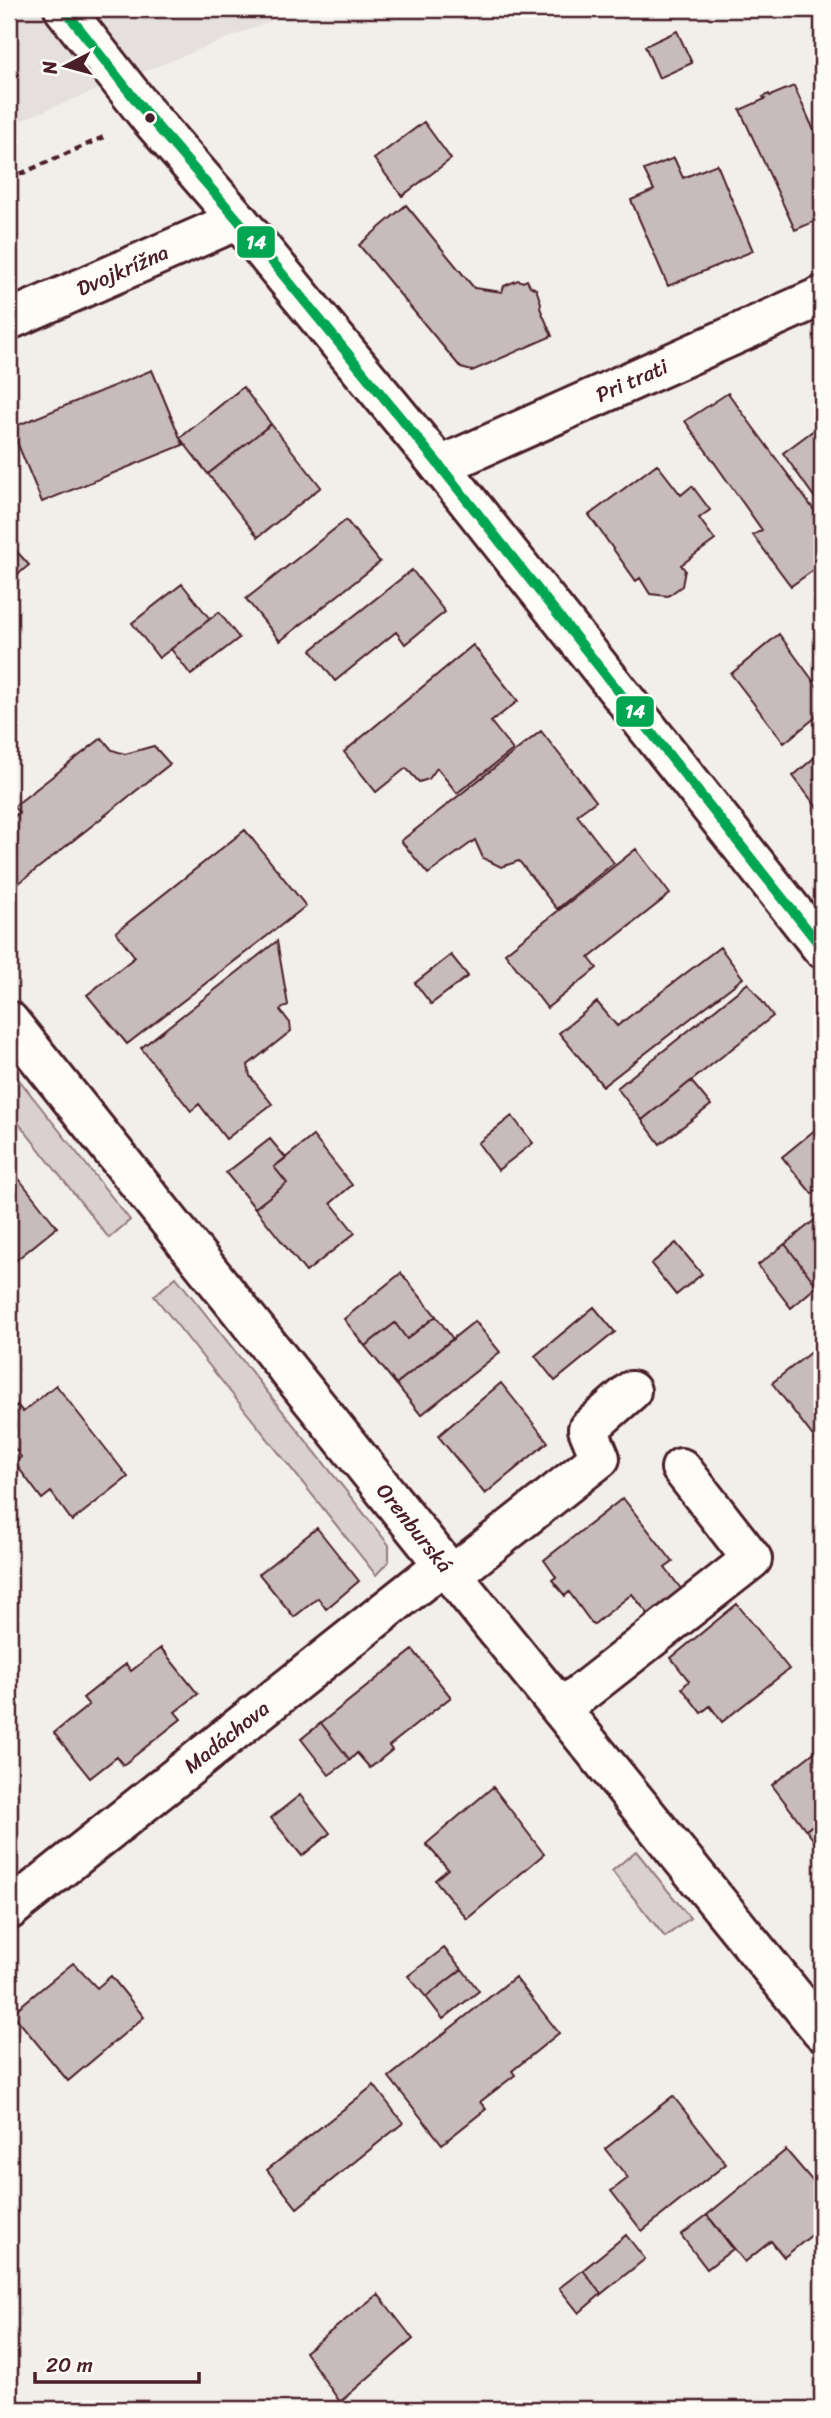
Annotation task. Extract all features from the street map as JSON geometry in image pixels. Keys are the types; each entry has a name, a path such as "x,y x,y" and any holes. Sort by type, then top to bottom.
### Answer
{"street":[{"path":"64,9 149,117 238,220 440,466 822,948"},
{"name":"Dvojkrížna","path":"9,318 238,220"},
{"name":"Pri trati","path":"440,466 822,296"},
{"name":"Orenburská","path":"9,1021 822,2031"},
{"name":"Madáchova","path":"9,1910 448,1569 600,1458 588,1429 631,1391"},
{"path":"561,1709 752,1559 681,1468"}],"path":[{"path":"9,179 85,145"}],"shaded area":[{"path":"9,9 301,9 9,125"},
{"path":"9,1067 130,1220 109,1238 9,1111"},
{"path":"176,1277 389,1545 389,1561 376,1575 154,1296"},
{"path":"636,1851 690,1918 665,1937 612,1871"}],"building":[{"path":"677,31 692,63 659,78 645,46"},
{"path":"794,86 822,148 822,218 795,230 740,110 765,99 763,97 769,94 770,96"},
{"path":"424,122 451,159 402,196 374,159"},
{"path":"674,158 683,178 717,164 753,251 668,286 631,200 654,190 644,170"},
{"path":"406,205 474,288 502,292 504,286 518,280 527,280 530,286 536,289 540,308 552,336 472,371 461,368 359,245"},
{"path":"152,370 183,445 42,502 11,428"},
{"path":"243,387 271,424 208,474 180,438"},
{"path":"728,393 822,521 822,564 791,586 753,535 762,530 685,421"},
{"path":"271,424 321,487 258,537 208,474"},
{"path":"822,424 822,508 783,453"},
{"path":"657,464 681,495 692,486 710,510 699,518 715,540 681,565 685,570 682,586 668,596 650,594 640,578 636,581 589,515"},
{"path":"346,520 380,562 280,641 246,599"},
{"path":"11,545 29,565 9,582 9,547"},
{"path":"412,570 445,612 405,644 396,632 335,681 311,650"},
{"path":"182,584 210,619 159,658 132,623"},
{"path":"219,612 239,638 191,675 171,649"},
{"path":"779,634 822,693 822,712 784,743 731,674"},
{"path":"473,645 518,701 491,722 513,750 457,793 437,768 429,779 419,782 406,768 376,792 344,752"},
{"path":"541,731 596,801 577,815 614,863 557,909 519,861 501,867 483,858 475,840 428,874 401,841"},
{"path":"102,738 112,750 125,754 154,746 170,764 9,891 9,822 19,812 13,807"},
{"path":"822,751 822,814 793,776"},
{"path":"245,830 306,906 127,1044 87,995 135,957 116,932"},
{"path":"636,849 670,894 589,958 597,968 547,1008 505,953"},
{"path":"277,941 288,1005 280,1010 290,1023 291,1031 248,1065 250,1076 272,1104 226,1139 199,1104 191,1111 141,1048"},
{"path":"720,947 743,978 603,1086 559,1033 597,1002 617,1026"},
{"path":"451,955 468,976 431,1004 415,983"},
{"path":"748,983 773,1016 642,1120 617,1088"},
{"path":"691,1081 711,1105 660,1144 642,1120"},
{"path":"512,1116 533,1143 498,1170 478,1143"},
{"path":"822,1124 822,1185 812,1194 782,1157"},
{"path":"313,1136 352,1185 331,1203 355,1233 306,1272 255,1208 287,1183 274,1167"},
{"path":"270,1139 286,1158 274,1167 287,1183 255,1208 226,1173"},
{"path":"12,1170 57,1227 9,1266 9,1173"},
{"path":"822,1214 822,1287 817,1286 785,1244"},
{"path":"676,1243 702,1274 676,1295 651,1264"},
{"path":"785,1244 817,1286 791,1308 758,1265"},
{"path":"401,1273 436,1316 407,1339 395,1323 365,1346 344,1319"},
{"path":"594,1307 615,1332 555,1381 535,1356"},
{"path":"436,1316 453,1339 396,1384 365,1346 395,1323 407,1339"},
{"path":"475,1321 500,1352 421,1415 396,1384"},
{"path":"822,1343 822,1448 772,1383"},
{"path":"501,1383 548,1442 485,1494 438,1436"},
{"path":"56,1385 128,1477 72,1521 51,1492 42,1499 15,1463 21,1457 9,1441 9,1412 17,1405 23,1412"},
{"path":"623,1498 673,1562 665,1568 682,1590 649,1615 632,1594 593,1625 569,1592 565,1596 552,1580 556,1577 544,1560"},
{"path":"317,1528 359,1581 326,1609 318,1598 294,1617 259,1574"},
{"path":"737,1604 789,1669 722,1722 710,1706 701,1713 682,1688 689,1681 671,1658"},
{"path":"161,1648 198,1694 175,1712 181,1719 123,1765 117,1757 90,1778 54,1733 89,1705 83,1698 126,1664 131,1671"},
{"path":"413,1650 451,1697 389,1746 392,1750 370,1768 357,1753 350,1760 321,1723"},
{"path":"321,1723 350,1760 329,1775 301,1739"},
{"path":"822,1746 822,1818 806,1830 772,1785"},
{"path":"493,1787 544,1854 467,1919 435,1880 448,1869 426,1844"},
{"path":"300,1795 330,1833 302,1856 271,1818"},
{"path":"822,1818 822,1851 806,1830"},
{"path":"444,1948 462,1969 426,1997 408,1976"},
{"path":"73,1963 97,1988 111,1976 144,2017 68,2081 12,2013"},
{"path":"462,1969 479,1991 443,2019 426,1997"},
{"path":"515,1977 559,2033 512,2071 515,2075 480,2102 486,2109 442,2144 389,2077"},
{"path":"374,2085 403,2123 297,2208 267,2170"},
{"path":"673,2096 726,2164 642,2231 611,2191 628,2178 605,2149"},
{"path":"786,2150 822,2192 822,2227 784,2257 771,2241 745,2262 707,2215"},
{"path":"707,2215 733,2249 707,2269 681,2235"},
{"path":"626,2235 645,2259 601,2294 583,2270"},
{"path":"583,2270 601,2294 579,2313 559,2288"},
{"path":"378,2294 413,2339 340,2402 305,2352"}],"transit line":[{"name":"14","path":"64,9 149,117 238,220 440,466 822,948"}]}
